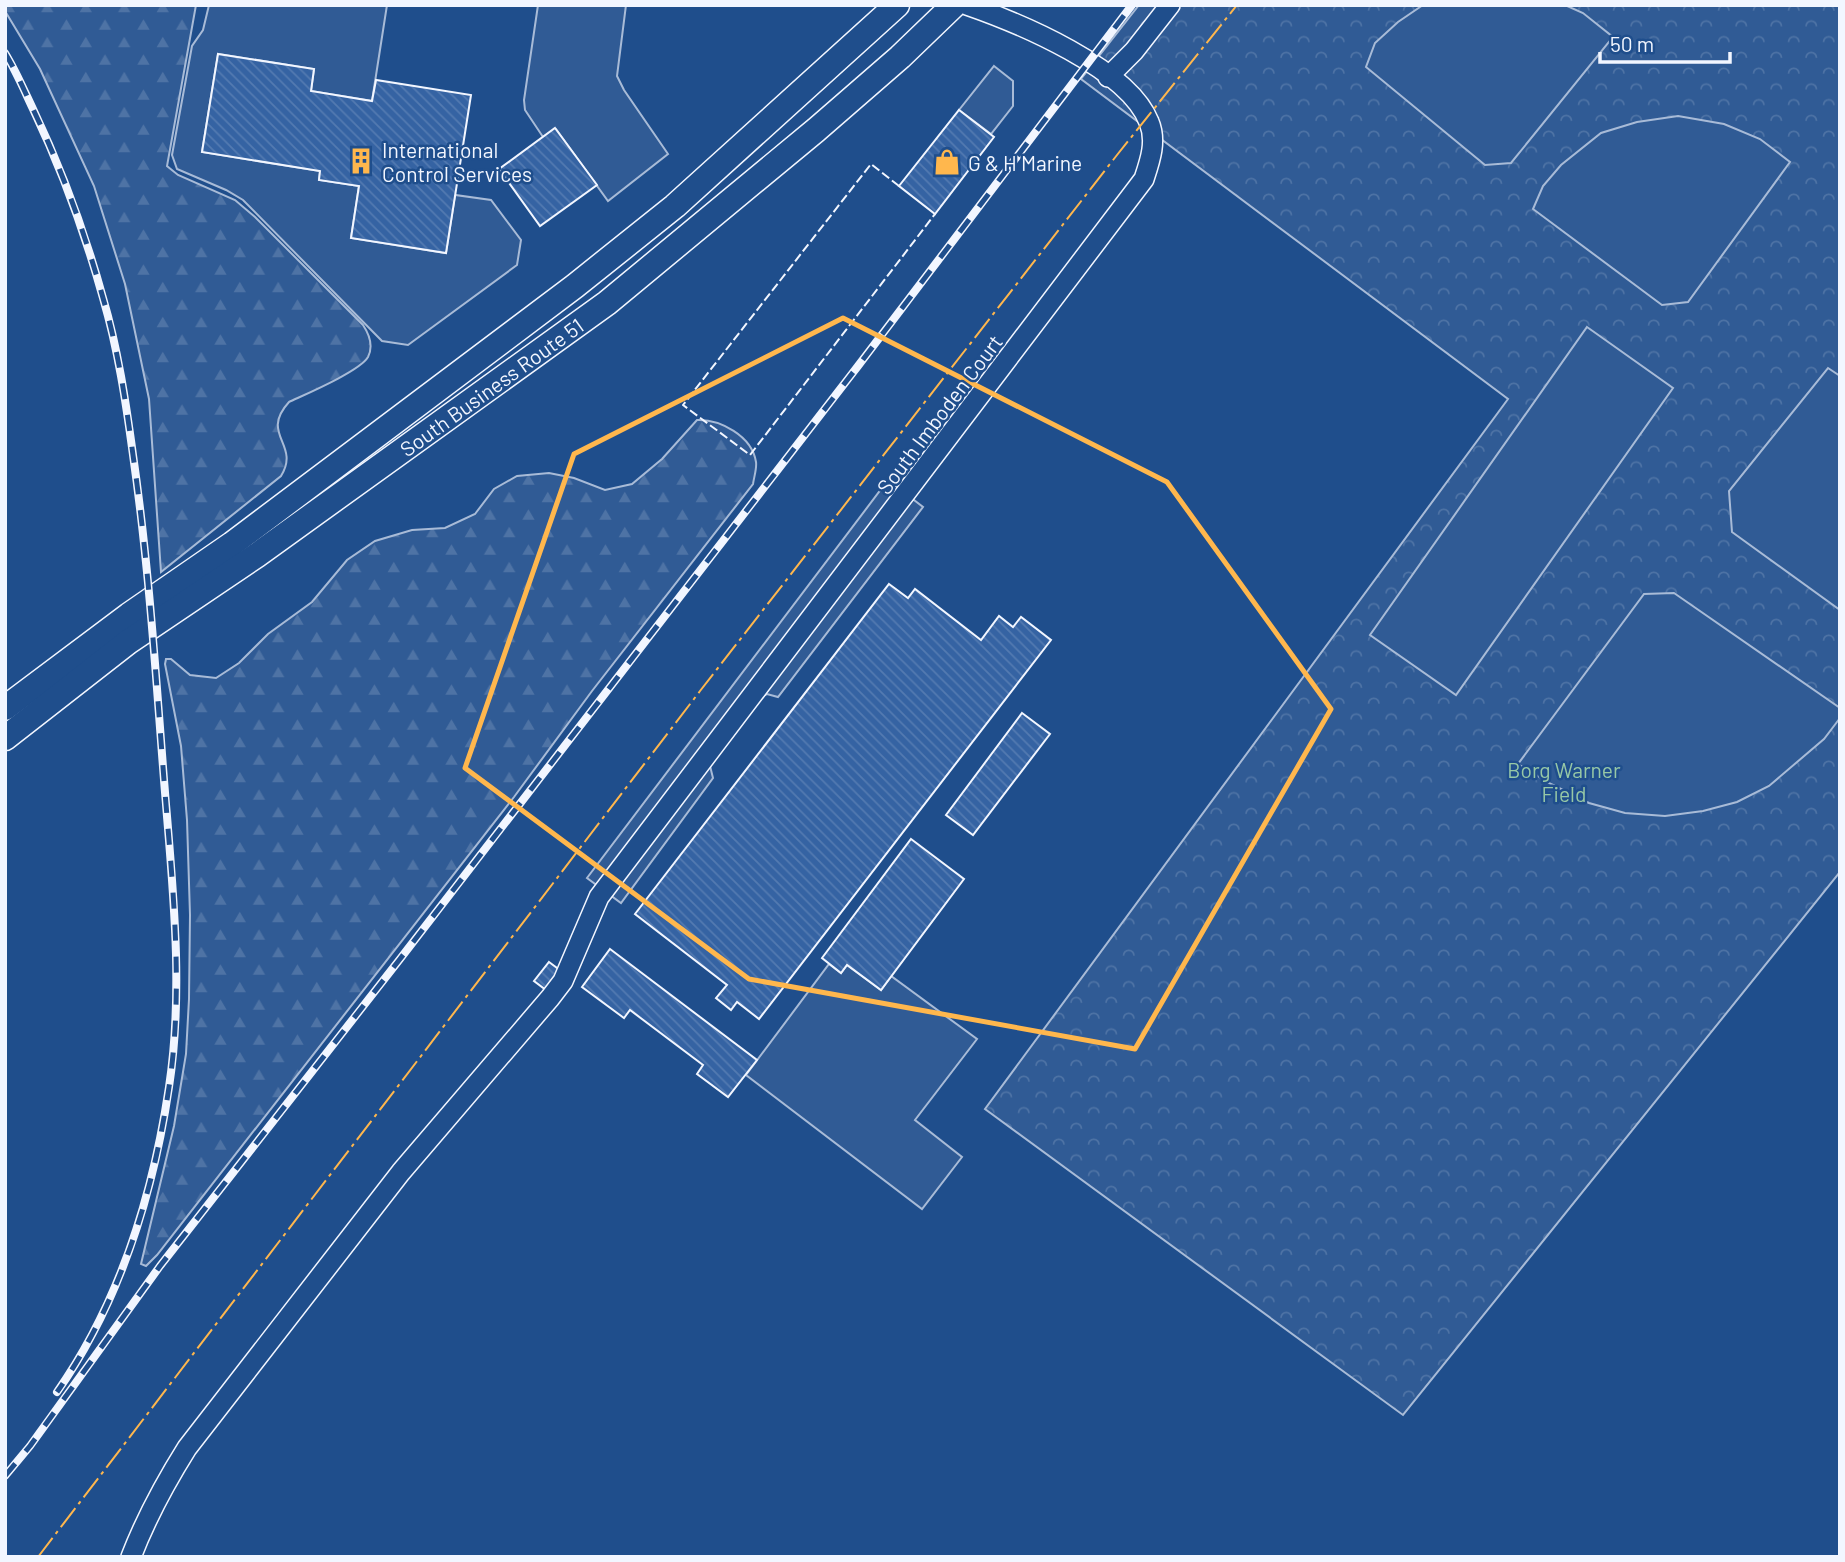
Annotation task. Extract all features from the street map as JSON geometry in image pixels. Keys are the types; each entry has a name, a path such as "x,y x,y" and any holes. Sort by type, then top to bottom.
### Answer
{"main road":[{"name":"South Business Route 51","path":"5,708 129,615 232,544 575,286 675,206 897,5"},
{"name":"South Business Route 51","path":"5,738 128,642 268,547 607,303 816,130 900,57 954,5"}],"street":[{"name":"South Imboden Court","path":"131,1557 142,1527 163,1485 187,1448 401,1172 563,981 599,897 1144,179 1153,140 1150,123 1141,106 1125,89 1069,50 1032,30 967,5"},
{"path":"1108,77 1134,51 1170,5"}],"highlighted area":[{"path":"843,318 1167,482 1331,709 1135,1049 749,979 465,768 574,454"}],"green space":[{"path":"5,5 196,5 167,166 178,175 235,200 255,217 363,325 370,340 370,353 363,363 332,382 289,402 281,413 278,423 286,465 281,476 161,572 149,399 125,284 94,186 40,69 5,11"},
{"name":"Borg Warner Field","path":"1139,5 1840,5 1840,872 1403,1415 985,1109 1508,399 1081,79"},
{"path":"697,420 715,422 742,437 756,462 753,484 592,691 514,797 157,1255 146,1266 141,1264 174,1126 186,1054 189,999 187,820 181,746 166,659 171,659 190,675 216,678 239,663 268,634 312,602 347,560 375,541 412,530 445,528 475,514 494,489 517,476 549,473 574,478 605,490 632,484 662,459"}],"shaded area":[{"path":"209,5 387,5 372,101 311,91 314,69 218,54 202,152 320,171 319,180 359,186 351,238 446,253 455,195 491,200 521,240 517,265 408,345 382,341 243,200 177,169 172,155 192,46 203,30"},
{"path":"538,5 626,5 617,76 668,154 608,201 556,129 543,137 525,110 524,100"},
{"path":"1423,5 1565,5 1583,13 1613,37 1511,163 1485,165 1366,67 1375,43 1398,22"},
{"path":"994,66 1013,81 1013,106 991,134 959,110"},
{"path":"1678,116 1724,124 1760,139 1790,162 1688,302 1662,305 1533,209 1543,186 1561,165 1601,133 1637,122"},
{"path":"1587,327 1673,388 1456,695 1370,635"},
{"path":"1828,368 1840,376 1840,610 1732,532 1729,491"},
{"path":"888,480 923,507 778,697 767,694 761,697 710,766 713,778 621,903 587,878"},
{"path":"1674,593 1840,708 1840,718 1824,739 1769,786 1737,802 1703,811 1665,816 1625,813 1589,803 1518,764 1644,594"},
{"path":"829,964 841,973 847,965 881,990 891,976 977,1039 915,1120 962,1157 922,1209 746,1075"}],"building":[{"name":"International Control Services","path":"218,54 314,69 311,91 372,101 376,80 471,95 446,253 351,238 359,186 319,180 320,171 202,152"},
{"name":"G & H Marine","path":"959,110 994,137 935,214 899,186"},
{"path":"555,128 597,185 540,226 499,169"},
{"path":"889,584 908,598 915,589 981,640 999,616 1013,627 1021,617 1051,640 759,1019 737,1002 731,1010 716,998 727,985 635,914"},
{"path":"1022,713 1050,734 973,835 946,815"},
{"path":"911,839 964,879 881,990 847,965 841,973 822,958"},
{"path":"610,949 757,1060 728,1097 697,1074 703,1065 630,1010 624,1018 582,987"},
{"path":"549,962 561,971 546,990 534,981"}],"railway":[{"path":"5,1476 30,1446 160,1266 858,366 1132,5"},
{"path":"5,53 44,132 81,226 117,356 147,572 175,927 174,1047 154,1168 131,1246 116,1284 99,1322 57,1392"}],"fence":[{"path":"899,186 871,164 683,405 750,455 935,214"}],"power":[{"path":"38,1557 700,691 1237,5"}],"place":[{"name":"International Control Services","path":"361,161"},
{"name":"G & H Marine","path":"947,162"}]}
